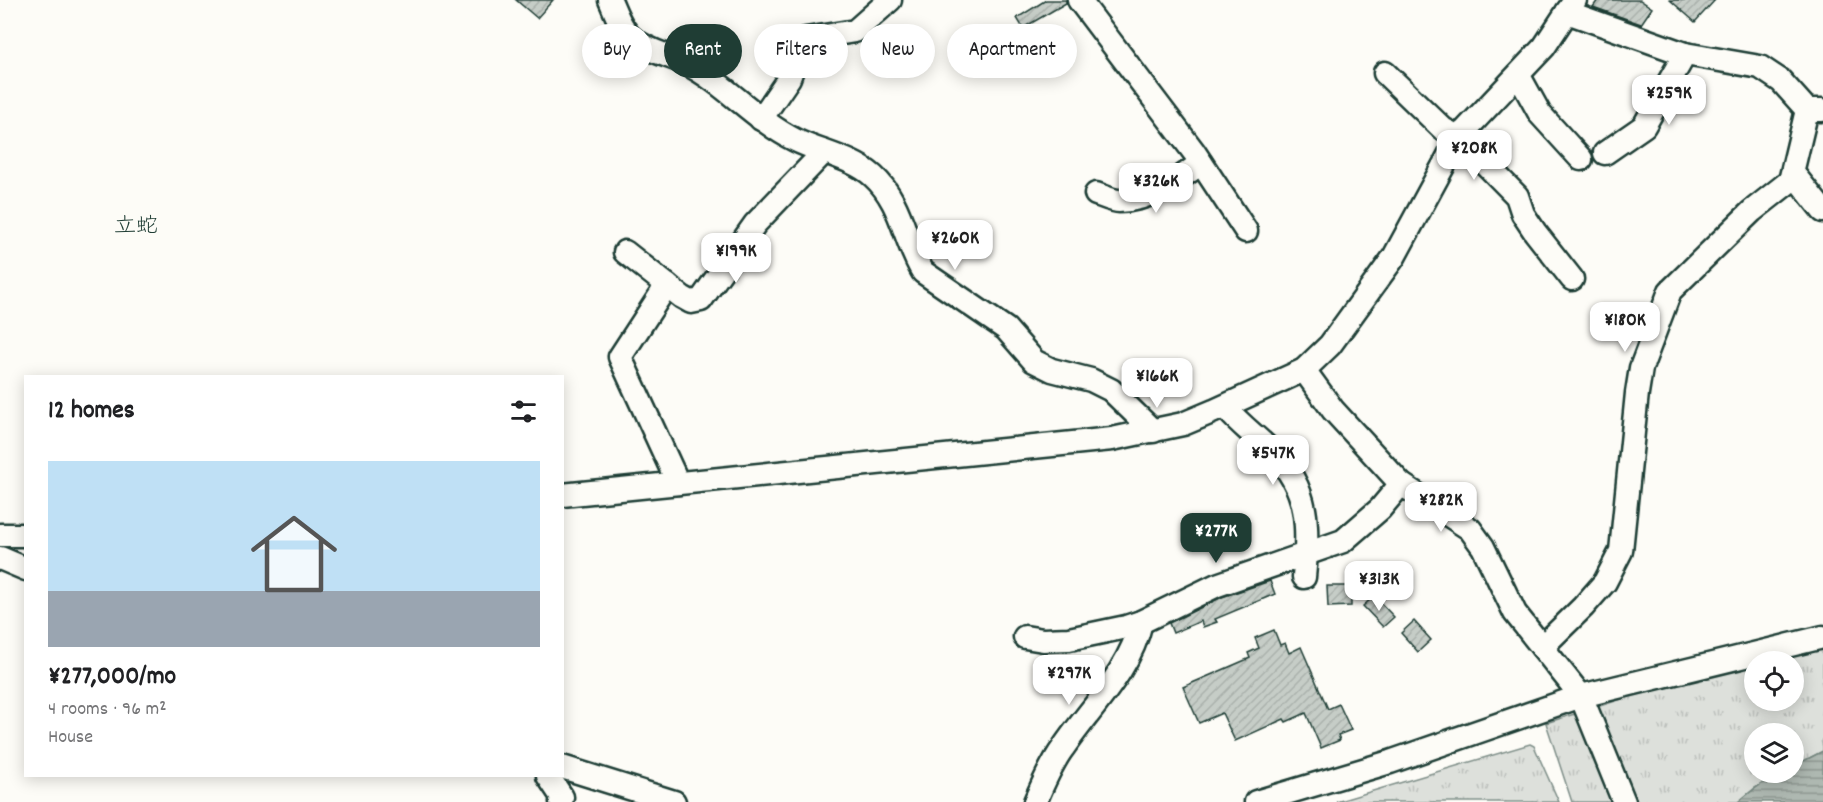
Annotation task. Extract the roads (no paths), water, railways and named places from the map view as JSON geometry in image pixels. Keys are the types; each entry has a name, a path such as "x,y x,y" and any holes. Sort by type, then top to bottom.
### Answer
{"street":[{"path":"610,0 618,20 632,38 653,51 687,64 761,119 794,140 871,174 887,190 923,273 1006,329 1034,361 1052,370 1091,380 1111,390 1153,431"},
{"path":"761,119 789,78 801,45 806,39 855,31 890,0"},
{"path":"1079,0 1201,163 1246,231"},
{"path":"564,495 1112,440 1183,424 1304,370 1330,345 1394,257 1459,137 1544,47 1571,6 1685,54 1760,67 1781,81 1815,110 1790,181 1752,211 1670,291 1661,308 1641,368 1621,551 1605,582 1583,608 1542,647"},
{"path":"1605,153 1644,126 1685,54"},
{"path":"1385,73 1443,129 1459,137 1517,195 1523,214 1572,279"},
{"path":"1519,76 1540,114 1581,159"},
{"path":"625,252 691,302 701,300 755,224 824,152"},
{"path":"1096,194 1118,201 1143,197 1184,176 1201,163"},
{"path":"1793,173 1819,201"},
{"path":"668,285 620,357 678,483"},
{"path":"1304,370 1333,410 1401,483 1470,529 1483,547 1515,613 1582,701 1624,802"},
{"path":"1225,407 1238,422 1273,452 1296,485 1308,524 1304,577"},
{"path":"1024,637 1043,640 1069,639 1141,622 1217,585 1343,541 1354,534 1401,483"},
{"path":"0,535 24,534"},
{"path":"0,558 24,568"},
{"path":"1035,802 1061,751 1126,661 1137,639 1141,622"},
{"path":"1256,802 1582,701 1823,636"},
{"path":"564,768 674,802"},
{"path":"549,777 562,797 561,802"}],"district":[{"name":"立蛇","path":"136,224"}]}
